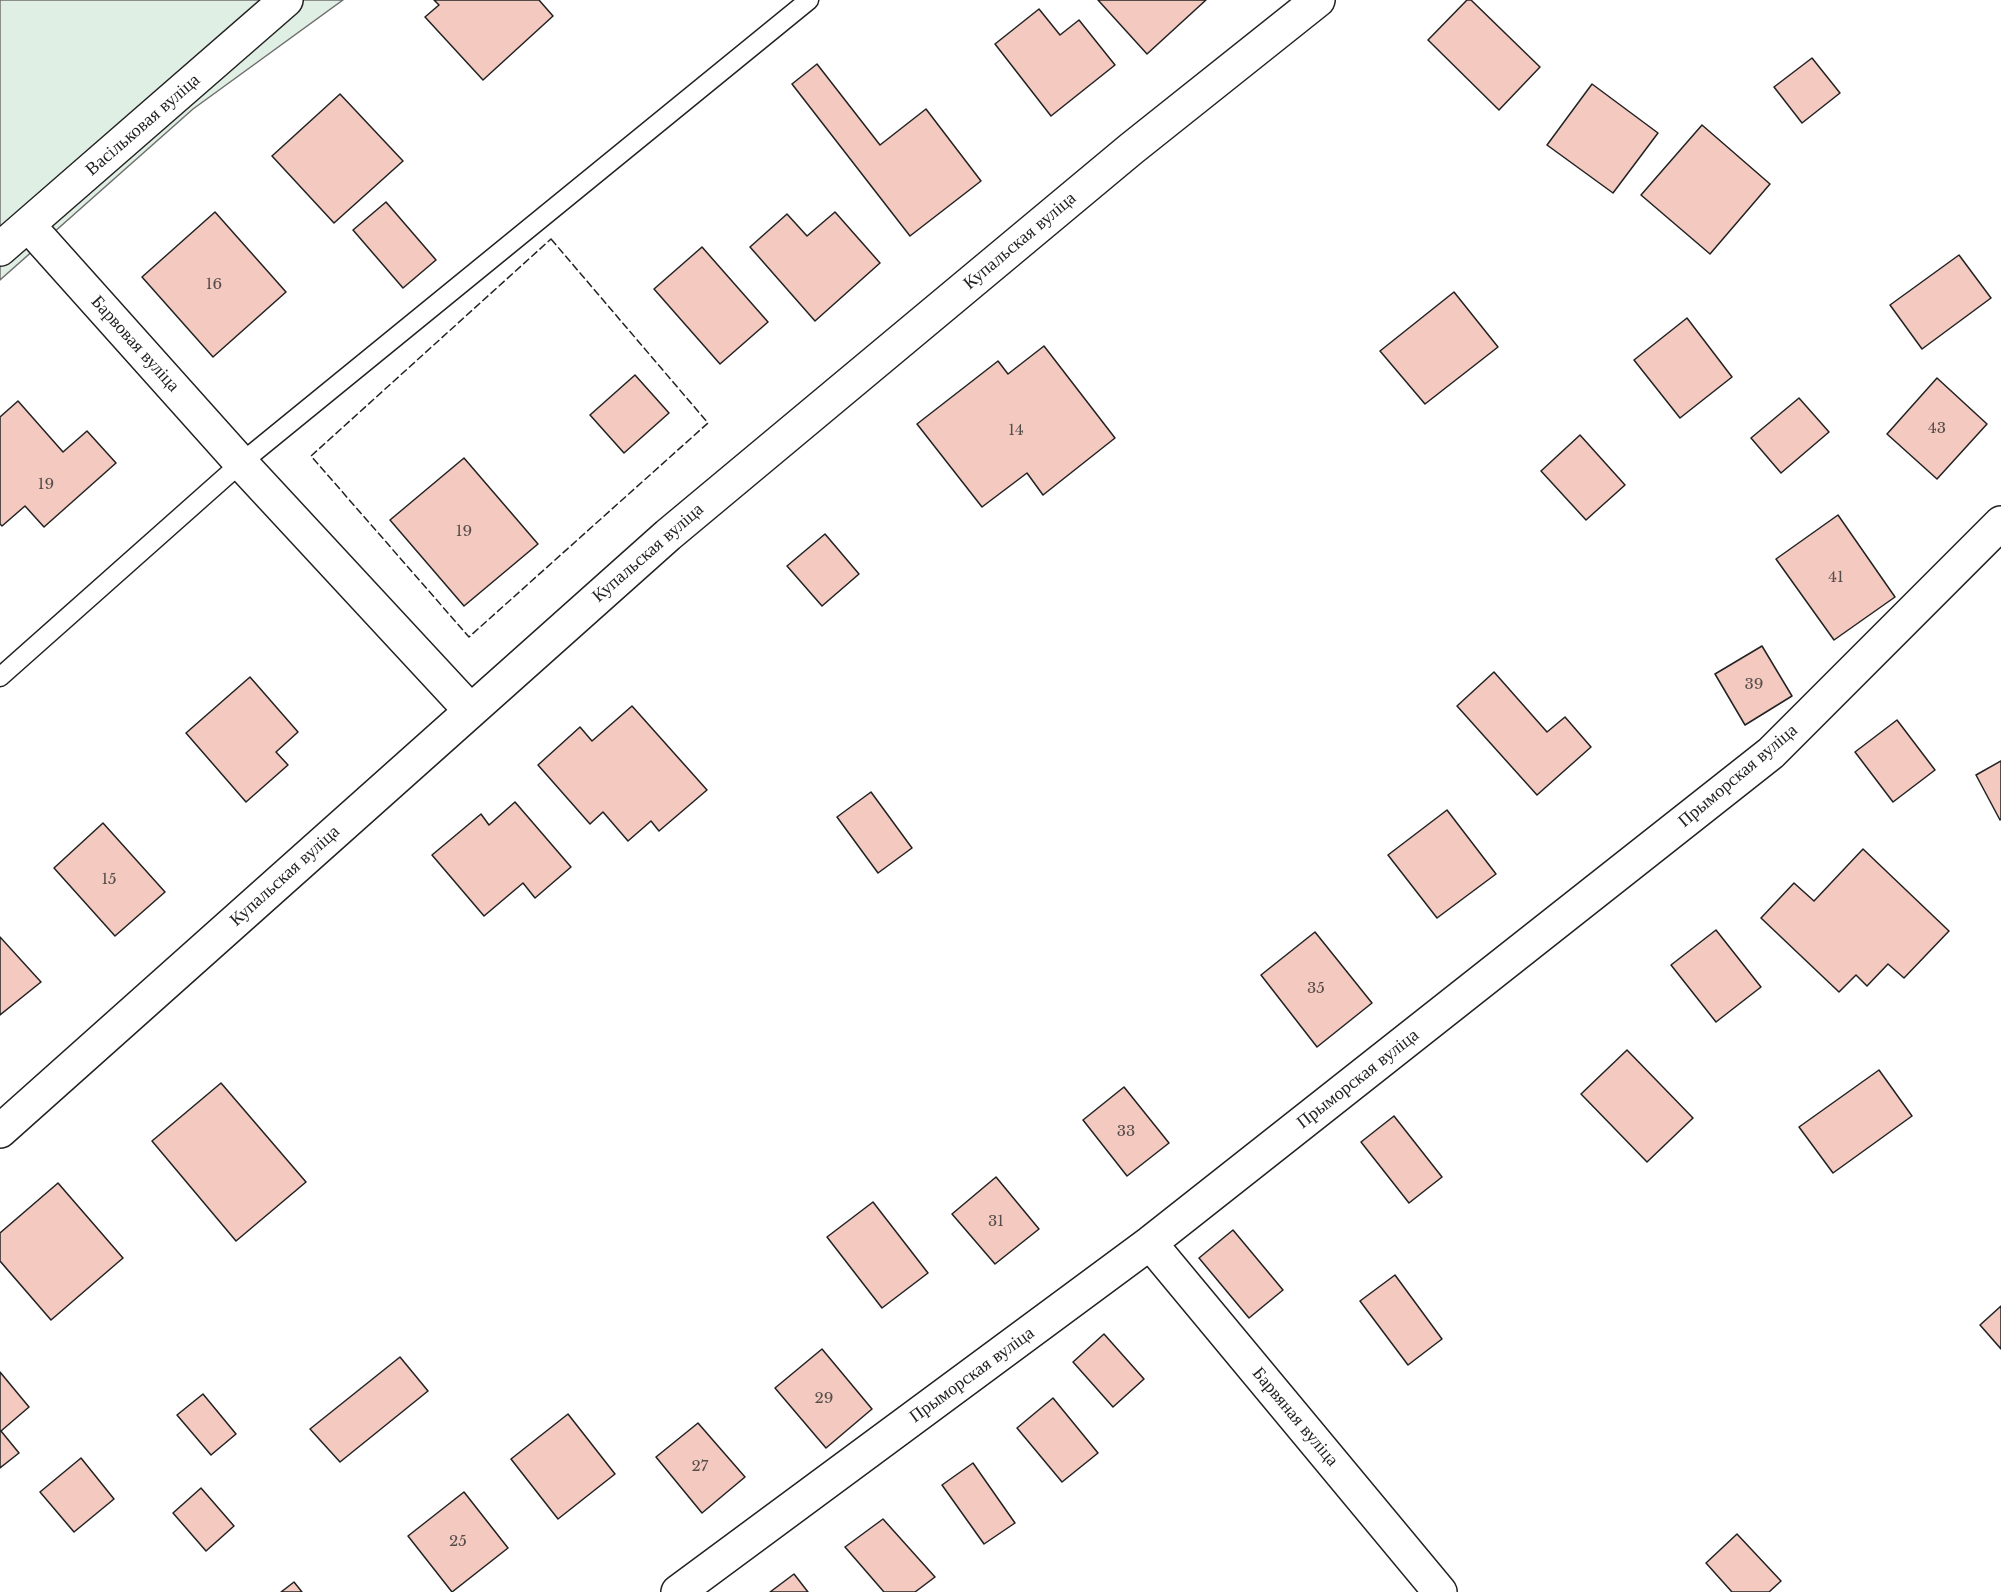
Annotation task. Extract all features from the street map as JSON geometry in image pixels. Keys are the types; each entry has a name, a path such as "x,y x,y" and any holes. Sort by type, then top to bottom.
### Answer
{"street":[{"name":"Васільковая вуліца","path":"0,249 286,0"},
{"name":"Купальская вуліца","path":"0,1131 677,527 1131,149 1318,0"},
{"name":"Барвовая вуліца","path":"28,225 241,463 470,710"},
{"name":"Прыморская вуліца","path":"678,1592 1150,1243 1771,753 2001,523"},
{"name":"Барвяная вуліца","path":"1150,1243 1440,1592"}],"lane":[{"path":"0,677 241,463 809,0"}],"green space":[{"path":"0,0 343,0 193,109 0,280"}],"building":[{"path":"434,0 539,0 553,16 483,80 425,17 439,5"},
{"path":"1098,0 1206,0 1147,54"},
{"path":"1467,0 1471,0 1540,67 1499,110 1428,40"},
{"path":"1039,9 1060,35 1079,20 1115,65 1051,116 995,44"},
{"path":"1812,58 1840,93 1802,123 1774,87"},
{"path":"817,64 880,145 926,109 981,181 910,236 792,84"},
{"path":"1592,84 1658,133 1613,193 1547,145"},
{"path":"340,94 403,161 334,223 272,156"},
{"path":"1702,125 1770,184 1710,254 1641,195"},
{"path":"386,202 436,260 403,288 353,230"},
{"path":"215,212 286,292 213,357 142,277"},
{"path":"835,212 880,263 815,321 750,247 787,214 807,236"},
{"path":"702,247 768,322 720,364 654,289"},
{"path":"1959,255 1991,298 1922,349 1890,305"},
{"path":"1454,292 1498,347 1425,404 1380,351"},
{"path":"1687,318 1732,377 1680,418 1634,360"},
{"path":"1044,346 1115,438 1043,495 1027,473 982,507 917,424 998,361 1008,374"},
{"path":"635,375 669,413 624,453 590,415"},
{"path":"1937,378 1987,424 1937,479 1887,434"},
{"path":"1799,398 1829,432 1781,473 1751,438"},
{"path":"18,401 63,452 87,431 116,463 44,527 25,506 2,526 0,524 0,417"},
{"path":"1580,435 1625,485 1586,520 1541,471"},
{"path":"464,458 538,544 464,606 390,520"},
{"path":"1838,515 1895,597 1834,640 1776,559"},
{"path":"825,534 859,574 822,606 787,566"},
{"path":"1762,646 1792,696 1745,725 1715,674"},
{"path":"1494,672 1547,732 1565,717 1591,747 1537,795 1457,706"},
{"path":"250,677 298,732 276,752 288,765 246,802 186,733"},
{"path":"632,706 707,790 659,831 651,821 628,841 603,812 590,824 538,765 580,727 592,741"},
{"path":"1897,720 1935,770 1893,802 1855,752"},
{"path":"2001,761 2001,819 2000,820 1976,775"},
{"path":"871,792 912,848 878,873 837,817"},
{"path":"515,802 571,867 535,898 523,883 484,916 432,855 481,814 489,825"},
{"path":"1447,810 1496,874 1437,918 1388,855"},
{"path":"103,823 165,892 115,936 54,868"},
{"path":"1863,849 1949,931 1904,978 1888,964 1867,986 1856,975 1839,992 1761,918 1794,883 1814,901"},
{"path":"1716,930 1761,987 1716,1022 1671,965"},
{"path":"1315,932 1372,1003 1317,1047 1261,975"},
{"path":"0,937 41,982 0,1015"},
{"path":"1627,1050 1693,1118 1647,1162 1581,1094"},
{"path":"1879,1070 1912,1116 1833,1173 1799,1127"},
{"path":"221,1083 306,1182 236,1241 152,1141"},
{"path":"1124,1087 1169,1143 1127,1176 1083,1120"},
{"path":"1394,1116 1442,1177 1409,1203 1361,1142"},
{"path":"996,1177 1039,1229 995,1264 952,1214"},
{"path":"58,1183 123,1258 51,1320 0,1261 0,1233"},
{"path":"873,1202 928,1273 882,1308 827,1237"},
{"path":"1233,1230 1283,1290 1249,1318 1199,1258"},
{"path":"1395,1275 1442,1339 1408,1365 1360,1301"},
{"path":"2001,1306 2001,1349 1980,1325"},
{"path":"1104,1334 1144,1379 1113,1407 1073,1362"},
{"path":"822,1349 872,1409 826,1448 775,1388"},
{"path":"400,1357 428,1391 340,1462 310,1429"},
{"path":"0,1372 29,1407 1,1431 19,1453 0,1468"},
{"path":"203,1394 236,1434 211,1455 177,1415"},
{"path":"1053,1398 1098,1453 1062,1482 1017,1428"},
{"path":"568,1414 615,1474 558,1519 511,1459"},
{"path":"698,1423 745,1477 702,1513 656,1457"},
{"path":"81,1458 114,1499 74,1532 40,1492"},
{"path":"973,1463 1015,1523 984,1544 942,1485"},
{"path":"201,1488 234,1526 206,1551 173,1513"},
{"path":"464,1492 508,1548 452,1592 408,1536"},
{"path":"883,1519 935,1577 915,1592 884,1592 845,1547"},
{"path":"1737,1534 1781,1581 1769,1592 1732,1592 1706,1563"},
{"path":"794,1574 808,1592 770,1592"},
{"path":"294,1582 302,1592 281,1592"}],"fence":[{"path":"551,239 708,423 469,637 311,456 551,239"}]}
